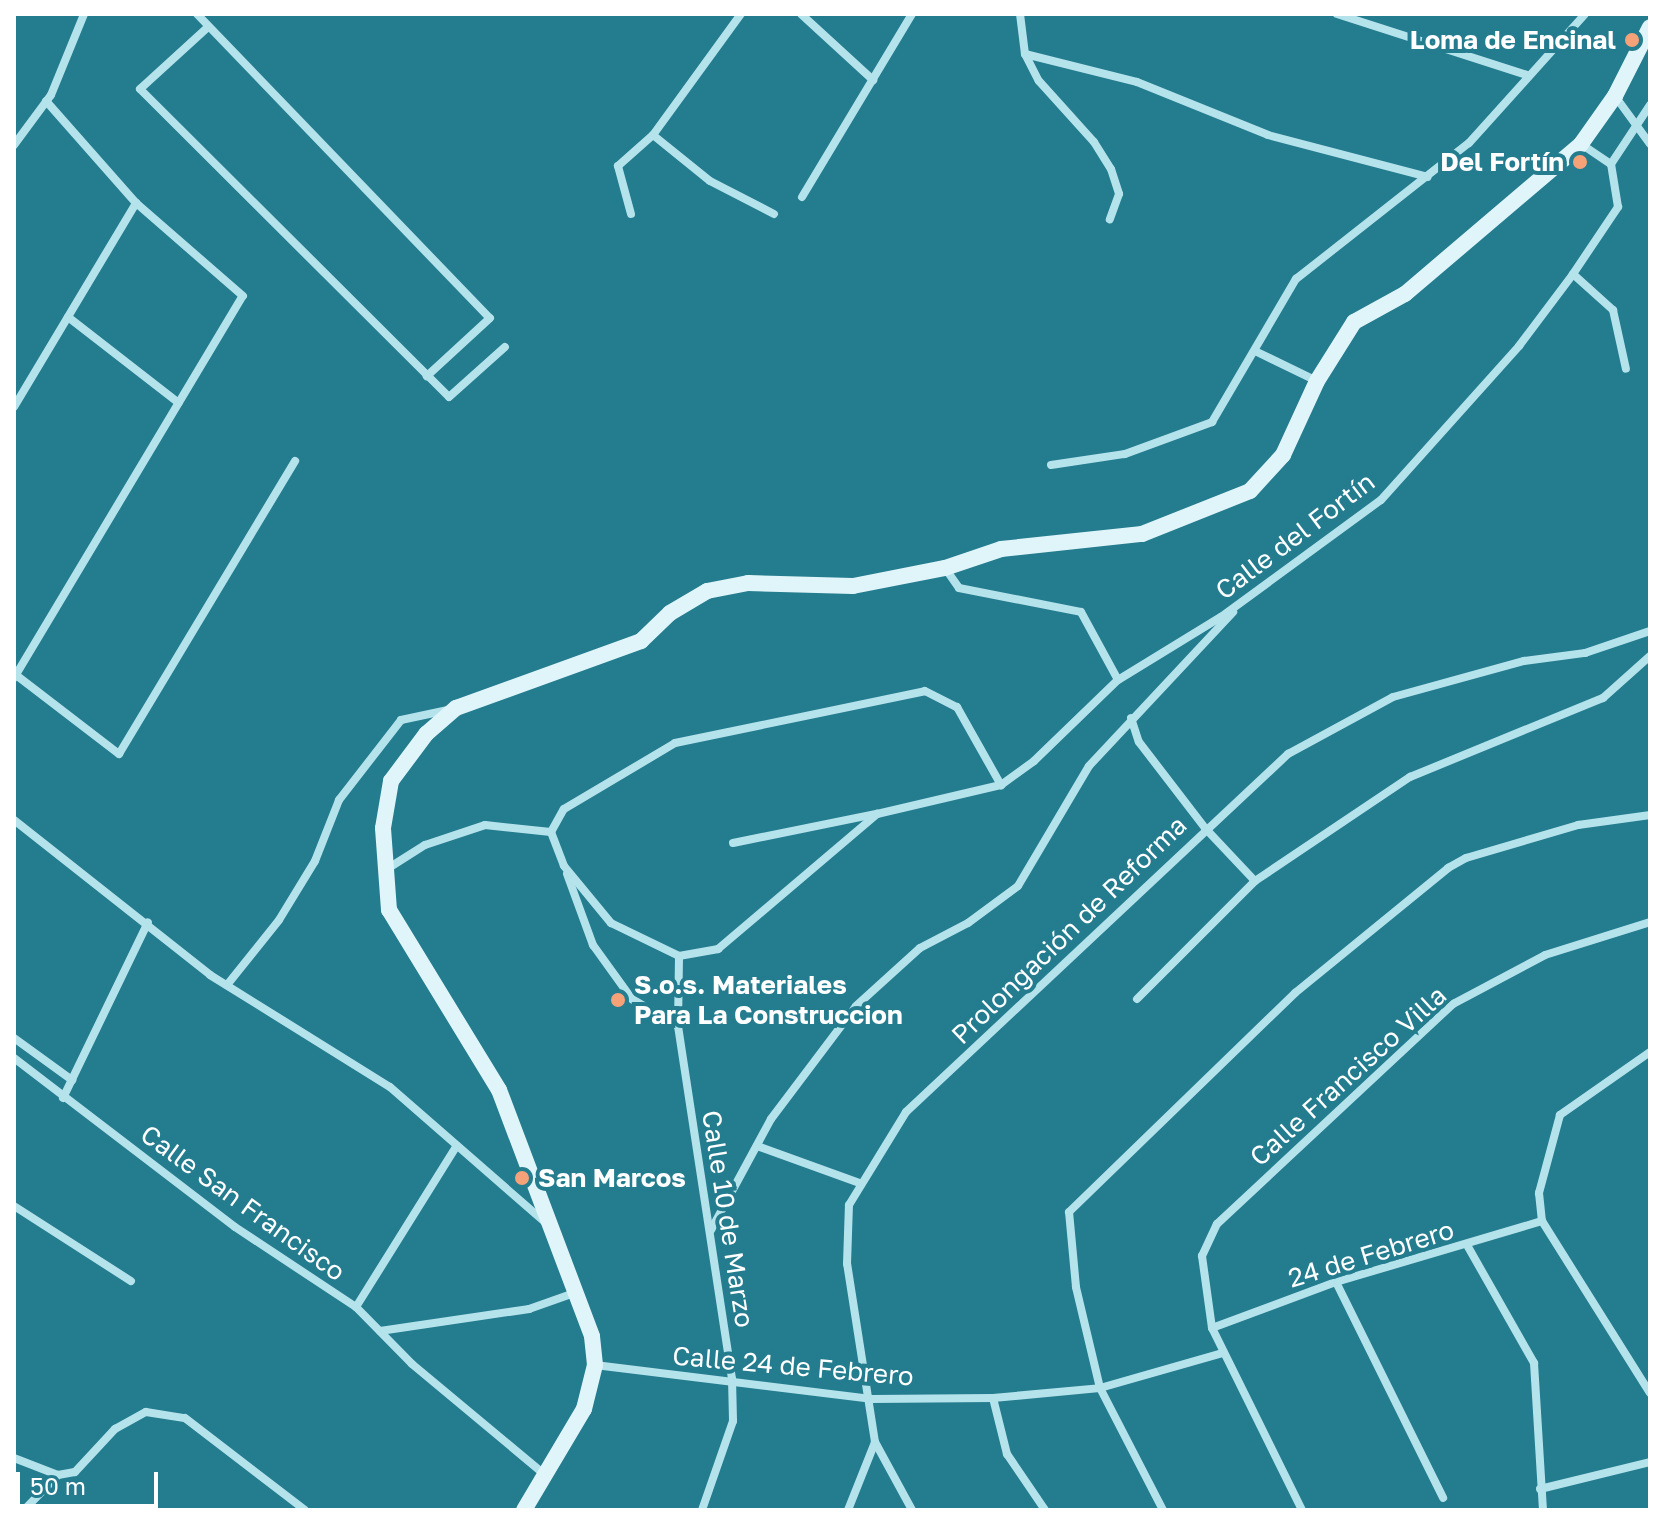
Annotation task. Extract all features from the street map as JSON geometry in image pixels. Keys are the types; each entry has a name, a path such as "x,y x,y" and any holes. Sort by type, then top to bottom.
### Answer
{"street":[{"path":"14,145 46,101 84,14"},
{"path":"197,14 490,318 427,376"},
{"path":"631,214 618,166 653,135 741,14"},
{"path":"801,14 873,80"},
{"path":"802,197 912,14"},
{"path":"1020,14 1025,54 1039,81 1094,142 1111,169 1119,194 1110,219"},
{"path":"1337,14 1527,75"},
{"path":"1051,465 1125,454 1212,422 1296,279 1469,143 1585,14"},
{"path":"208,27 140,89 449,397 505,347"},
{"path":"227,985 279,920 315,861 339,800 401,720 456,708 641,641 670,613 707,591 748,583 853,586 945,568 1001,549 1142,534 1250,491 1283,455 1317,381 1354,322 1405,294 1581,144 1615,96 1648,36"},
{"path":"1025,54 1137,82 1268,135 1428,177"},
{"path":"1615,96 1650,144"},
{"path":"46,101 136,203 243,296 15,677 119,754 295,461"},
{"path":"1581,144 1611,164 1636,121 1650,105"},
{"path":"653,135 710,181 774,214"},
{"name":"Calle del Fortín","path":"733,843 1001,785 1034,761 1118,680 1251,594 1381,500 1519,346 1573,274 1618,207 1611,164"},
{"path":"14,407 136,203"},
{"path":"1573,274 1613,310 1626,369"},
{"path":"68,317 179,403"},
{"path":"1255,351 1317,381"},
{"path":"945,568 959,588 1081,612 1118,680"},
{"path":"711,1230 771,1119 856,1006 920,948 968,923 1018,886 1089,766 1251,594"},
{"name":"Prolongación de Reforma","path":"848,1510 875,1442 871,1399 847,1264 849,1205 859,1183 906,1112 1205,828 1288,754 1393,697 1524,661 1585,653 1650,631"},
{"path":"1137,999 1255,881 1410,777 1603,698 1650,656"},
{"path":"551,832 564,809 675,743 925,691 957,707 1001,785"},
{"path":"456,708 426,734 391,781 383,828 389,910 499,1090 556,1231 577,1292 595,1365 584,1409 543,1473 524,1510"},
{"path":"1131,718 1139,742 1205,828 1255,881"},
{"name":"Calle del Fortín","path":"679,956 718,949 877,814"},
{"path":"1163,1510 1100,1388 1076,1287 1069,1212 1295,993 1466,858 1578,825 1650,815"},
{"path":"14,820 227,985 390,1087 556,1231"},
{"path":"386,870 425,845 485,825 551,832"},
{"path":"551,832 593,945 632,999 678,1026"},
{"path":"564,866 611,923 679,956"},
{"path":"63,1098 148,922"},
{"name":"Calle Francisco Villa","path":"1212,1328 1202,1256 1217,1224 1453,1004 1545,955 1650,922"},
{"name":"Calle 10 de Marzo","path":"679,956 678,1026 732,1379 733,1421 702,1510"},
{"path":"14,1038 72,1080"},
{"path":"1650,1052 1560,1115 1539,1193 1542,1221 1650,1393"},
{"name":"Calle San Francisco","path":"14,1058 235,1227 356,1307 412,1364 543,1473"},
{"path":"757,1146 859,1183"},
{"path":"356,1307 456,1147"},
{"path":"14,1206 131,1281"},
{"name":"24 de Febrero","path":"1212,1328 1336,1282 1542,1221"},
{"path":"1467,1245 1534,1363 1543,1510"},
{"path":"1336,1282 1443,1498"},
{"path":"380,1331 529,1309 577,1292"},
{"path":"1212,1328 1302,1510"},
{"name":"Calle 24 de Febrero","path":"595,1365 732,1379 871,1399 993,1398 1100,1388 1223,1353"},
{"path":"993,1398 1007,1454 1045,1510"},
{"path":"14,1458 58,1475 75,1472 115,1429 146,1412 185,1418 285,1491 305,1510"},
{"path":"875,1442 912,1510"},
{"path":"1540,1489 1650,1462"},
{"path":"24,1510 58,1475"}],"place":[{"name":"Loma de Encinal","path":"1632,40"},
{"name":"Del Fortín","path":"1580,162"},
{"name":"S.o.s. Materiales Para La Construccion","path":"618,1000"},
{"name":"San Marcos","path":"522,1178"}]}
